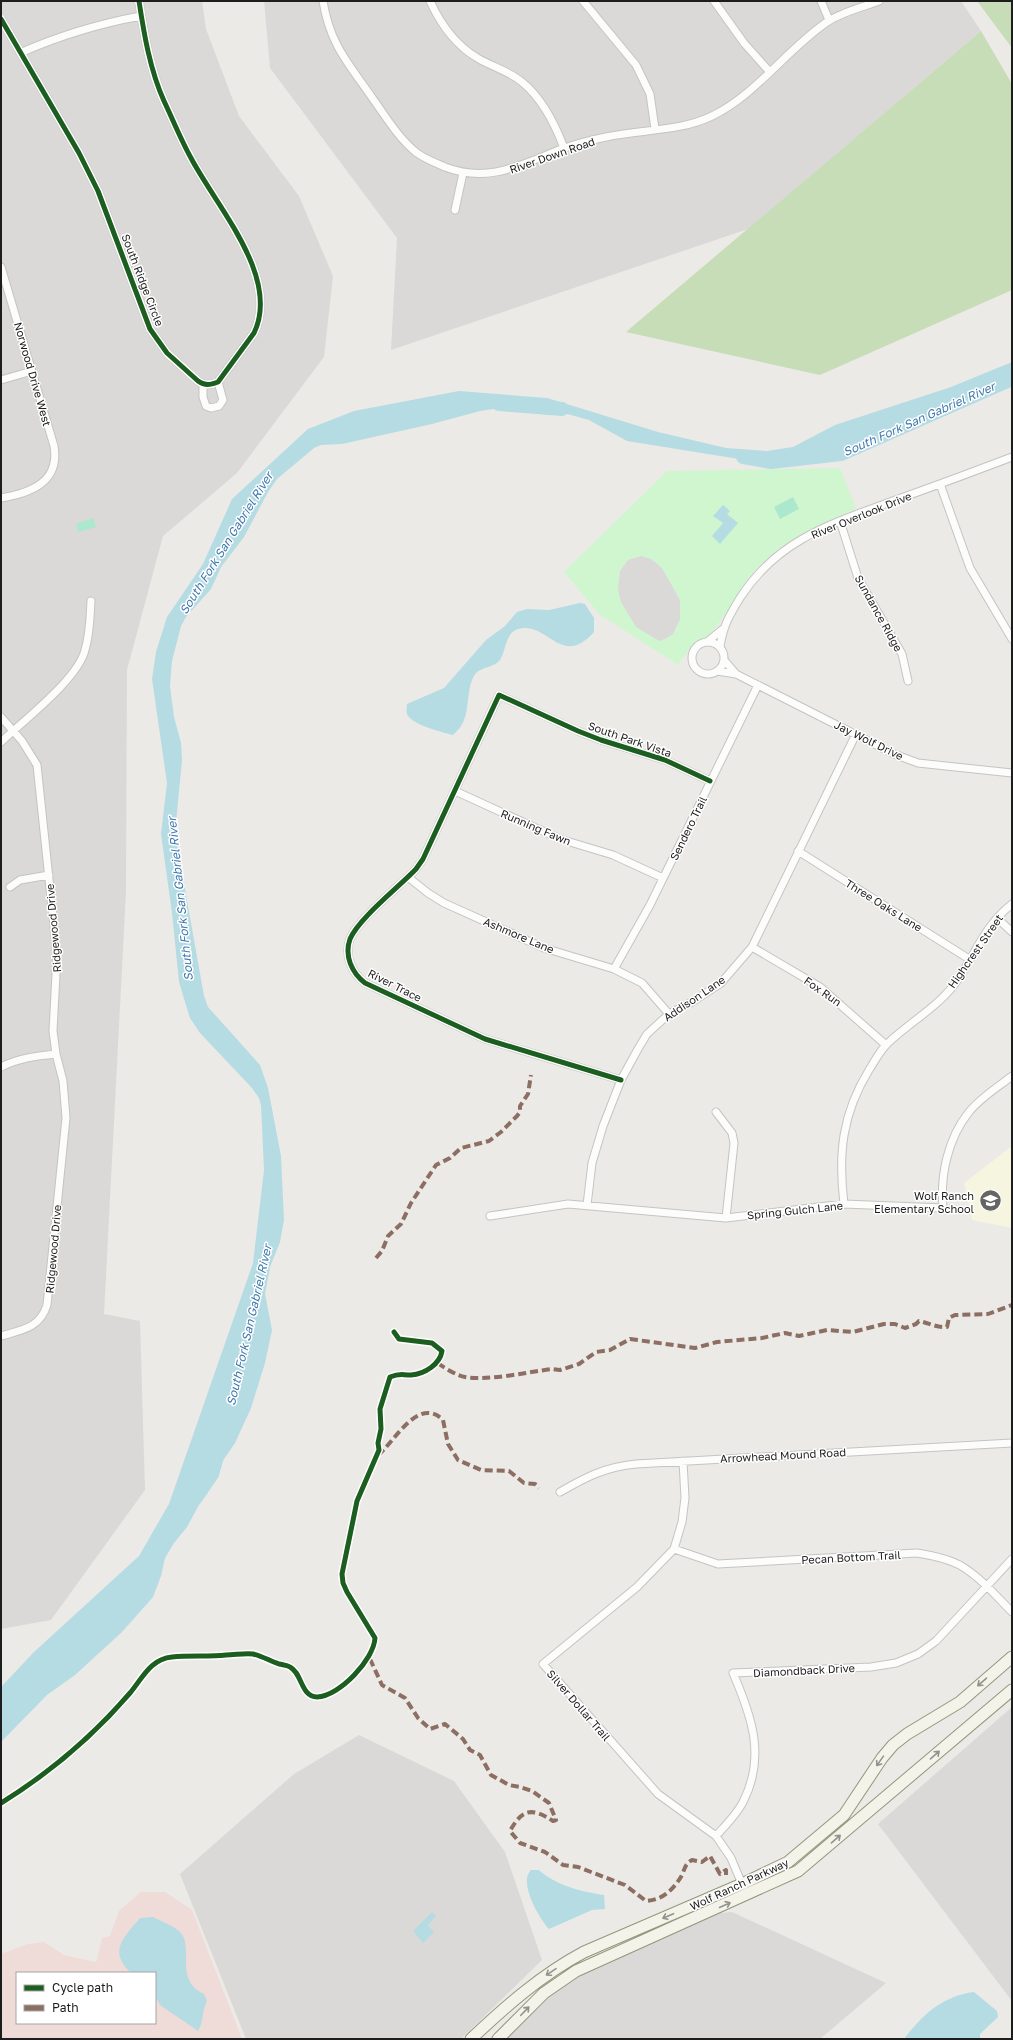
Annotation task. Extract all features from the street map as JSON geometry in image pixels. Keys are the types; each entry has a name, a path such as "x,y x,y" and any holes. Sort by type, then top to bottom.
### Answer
{"street":[{"path":"139,1 151,61 164,100 191,158 234,228 248,257 260,291 261,303 257,326 218,382 211,385 203,384 204,402 206,406 211,408 219,406 223,400 218,382"},
{"name":"River Down Road","path":"323,1 326,19 336,45 346,62 397,133 417,153 434,163 463,173 498,173 518,167 564,148 608,136 684,126 711,117 745,96 769,71 829,20 879,1"},
{"path":"430,1 447,31 459,45 478,59 502,69 522,82 539,100 558,132 564,148"},
{"path":"583,1 636,65 650,94 656,129"},
{"path":"714,1 744,43 769,71"},
{"path":"821,1 829,20"},
{"path":"20,53 84,28 141,16"},
{"name":"South Ridge Circle","path":"1,19 79,153 98,191 141,306 154,335 167,353 203,384"},
{"path":"455,210 463,173"},
{"name":"Norwood Drive West","path":"1,267 55,452 55,464 46,480 35,488 1,498"},
{"path":"1,380 32,371"},
{"name":"River Overlook Drive","path":"723,629 726,620 762,569 801,539 840,521 1012,457"},
{"path":"940,484 970,568 1012,639"},
{"name":"Sundance Ridge","path":"840,521 858,578 902,654 908,681"},
{"path":"1,742 69,678 79,663 85,651 91,601"},
{"path":"708,642 717,644 724,653 724,660 717,671 703,673 695,667 692,653 698,645 708,642 723,629"},
{"path":"720,648 723,629"},
{"name":"Jay Wolf Drive","path":"724,660 736,674"},
{"name":"Jay Wolf Drive","path":"717,671 736,674 894,754 918,763 1012,773"},
{"name":"Sendero Trail","path":"614,969 663,878 758,685"},
{"name":"South Park Vista","path":"499,695 578,731 601,740 665,760 710,781"},
{"name":"River Trace","path":"499,695 423,859 408,877 366,918 351,937 348,955 353,969 365,983 485,1039 621,1080"},
{"name":"Ridgewood Drive","path":"1,717 14,730 37,765 57,955 53,1031 56,1054 64,1081 66,1118 47,1305 45,1312 36,1324 28,1329 1,1336"},
{"name":"Addison Lane","path":"587,1206 592,1163 603,1126 621,1080 648,1034 669,1014 692,1002 721,983 752,947 798,850 856,734"},
{"name":"Running Fawn","path":"455,791 560,840 613,855 663,878"},
{"name":"Three Oaks Lane","path":"798,850 970,960"},
{"path":"10,887 20,880 49,875"},
{"name":"Ashmore Lane","path":"408,877 428,893 444,903 537,945 614,969 642,983 669,1014"},
{"name":"Highcrest Street","path":"844,1204 840,1174 843,1130 858,1089 886,1045 941,998 953,985 970,960 979,941 997,918 1012,904"},
{"path":"997,918 1012,932"},
{"name":"Fox Run","path":"752,947 820,987 844,1006 886,1045"},
{"path":"1,1066 13,1060 56,1054"},
{"name":"Spring Gulch Lane","path":"490,1216 551,1206 587,1206 726,1218 844,1204 943,1208 942,1193 944,1167 948,1151 958,1129 970,1111 1012,1076"},
{"path":"716,1112 732,1133 734,1143 726,1218"},
{"name":"Arrowhead Mound Road","path":"560,1492 595,1473 615,1466 1012,1443"},
{"name":"Silver Dollar Trail","path":"683,1461 685,1498 682,1522 674,1549 636,1587 543,1664 658,1794 716,1836 731,1858 742,1884"},
{"name":"Pecan Bottom Trail","path":"674,1549 718,1564 917,1553 936,1556 954,1562 986,1586 1012,1612"},
{"name":"Diamondback Drive","path":"716,1836 742,1804 753,1780 756,1747 746,1704 733,1673 871,1667 896,1663 918,1654 936,1641 1012,1559"},
{"name":"Wolf Ranch Parkway","path":"471,2039 501,2010 537,1981 574,1957 742,1884 782,1865 800,1854 844,1815 882,1758 893,1745 911,1732 960,1702 1012,1657"},
{"name":"Wolf Ranch Parkway","path":"498,2039 544,1993 576,1971 790,1876 805,1866 1012,1690"},
{"path":"742,1884 748,1895"},
{"path":"501,2010 513,2024"}],"shaded area":[{"path":"1,1 202,1 206,29 239,116 299,196 333,276 324,357 237,473 163,536 127,670 126,892 104,1314 140,1321 145,1490 51,1620 1,1629"},
{"path":"264,1 961,1 981,31 748,229 391,350 397,238 270,68"},
{"path":"641,556 651,559 662,568 680,600 680,619 673,634 659,641 636,627 621,602 618,590 620,571 628,560"},
{"name":"Wolf Ranch Elementary School","path":"1012,1146 1012,1228 972,1220 964,1183"},
{"path":"1012,1707 1012,2001 878,1824"},
{"path":"359,1735 454,1781 505,1852 542,1960 461,2039 246,2039 180,1874 294,1774"},
{"path":"141,1892 165,1892 192,1910 242,2039 1,2039 1,1954 28,1944 44,1942 64,1955 96,1962 102,1938 110,1936 119,1911"},
{"path":"732,1912 886,1983 820,2039 503,2039 535,2003 580,1971 710,1914"}],"green space":[{"path":"977,1 1012,1 1012,48"},
{"path":"981,31 1012,84 1012,290 820,375 626,332"},
{"path":"840,468 856,509 802,534 765,560 748,578 712,632 704,639 693,644 678,665 599,614 564,572 667,471"},
{"path":"793,497 799,509 780,519 774,507"},
{"path":"93,518 96,527 78,532 76,524"}],"water":[{"path":"1012,362 1012,379 887,434 837,451 796,461 739,459 627,441 589,420 539,406 519,405 480,411 432,424 342,444 321,445 314,448 277,479 268,492 244,537 221,567 211,589 186,617 181,626 172,661 170,686 174,717 181,743 182,760 175,833 204,996 208,1007 260,1065 268,1088 281,1156 284,1220 280,1242 270,1267 265,1294 272,1330 265,1363 251,1408 235,1443 224,1459 208,1474 201,1501 187,1527 174,1543 165,1558 161,1576 153,1597 122,1632 75,1675 47,1695 1,1742 1,1687 34,1652 139,1556 169,1504 253,1263 264,1170 261,1105 259,1098 252,1088 200,1033 190,1018 179,982 172,913 161,834 167,783 152,679 156,652 167,617 203,564 232,499 308,429 354,411 459,391 547,398 658,432 726,448 767,451 793,447 835,425 951,387"},
{"path":"723,505 730,511 727,514 738,523 720,544 712,536 723,523 713,516"},
{"path":"580,603 585,604 594,618 594,632 582,642 572,646 563,645 538,631 529,628 514,631 508,638 500,660 476,673 470,685 464,720 453,735 421,725 415,722 407,714 407,704 444,688 486,640 505,626 517,612 527,609 549,610"},
{"path":"531,1870 539,1870 553,1880 569,1887 604,1895 605,1909 592,1910 549,1929 535,1909 528,1891 528,1876"},
{"path":"432,1912 436,1916 428,1925 434,1932 423,1943 413,1931"},
{"path":"153,1917 170,1925 180,1932 184,1938 189,1980 195,1988 204,1994 207,2001 202,2023 198,2031 160,2005 156,1998 156,1972 130,1972 120,1958 120,1945 128,1932 140,1918"},
{"path":"974,1992 997,2011 998,2017 980,2034 980,2039 904,2039 926,2014 934,2008 943,2002 963,1994"}],"waterway":[{"name":"South Fork San Gabriel River","path":"743,457 771,462 841,454 1012,379"},
{"name":"South Fork San Gabriel River","path":"499,404 562,409"},
{"name":"South Fork San Gabriel River","path":"195,1499 212,1474 219,1450"}],"marked path":[{"path":"376,1258 382,1251 388,1236 401,1224 411,1203 436,1165 450,1158 461,1148 489,1141 501,1132 517,1116 520,1112 520,1106 528,1094 531,1075"},
{"path":"438,1363 451,1372 465,1377 485,1378 508,1376 552,1369 560,1370 579,1364 596,1352 610,1350 630,1339 695,1348 717,1342 762,1338 785,1333 799,1336 827,1330 853,1332 884,1324 895,1324 905,1328 916,1324 919,1321 936,1326 947,1327 949,1318 955,1315 988,1314 1012,1305"},
{"path":"378,1455 399,1432 416,1417 425,1413 434,1414 443,1420 448,1444 458,1460 481,1470 509,1471 524,1483 535,1484 539,1488"},
{"path":"370,1659 382,1685 405,1698 418,1718 430,1729 445,1724 463,1739 470,1750 480,1755 491,1775 509,1785 532,1791 549,1803 556,1820 553,1821 539,1814 528,1812 523,1814 514,1824 510,1831 520,1843 545,1852 563,1865 578,1867 625,1885 646,1901 663,1896 672,1889 687,1865 692,1860 702,1862 710,1856 720,1874 726,1870 726,1878"}],"cycle path":[{"path":"1,19 79,153 98,191 150,329 167,353 198,381 203,384 210,384 218,382 254,333 260,311 259,289 253,266 242,242 191,158 164,101 151,64 145,39 139,1"},
{"path":"621,1080 485,1039 365,983 356,974 350,964 348,945 355,931 370,912 416,869 423,859 499,695 578,731 601,740 665,760 710,781"},
{"path":"1,1803 36,1780 85,1739 116,1709 147,1670 164,1659 179,1656 253,1654 290,1667 297,1674 308,1693 317,1697 326,1695 336,1690 362,1666 369,1656 375,1638 347,1592 343,1583 342,1574 357,1501 379,1450 378,1443 381,1429 380,1409 390,1377 421,1373 431,1368 435,1364 441,1356 442,1351 432,1343 399,1339 394,1332"}],"place":[{"name":"Wolf Ranch Elementary School","path":"990,1201"}]}
